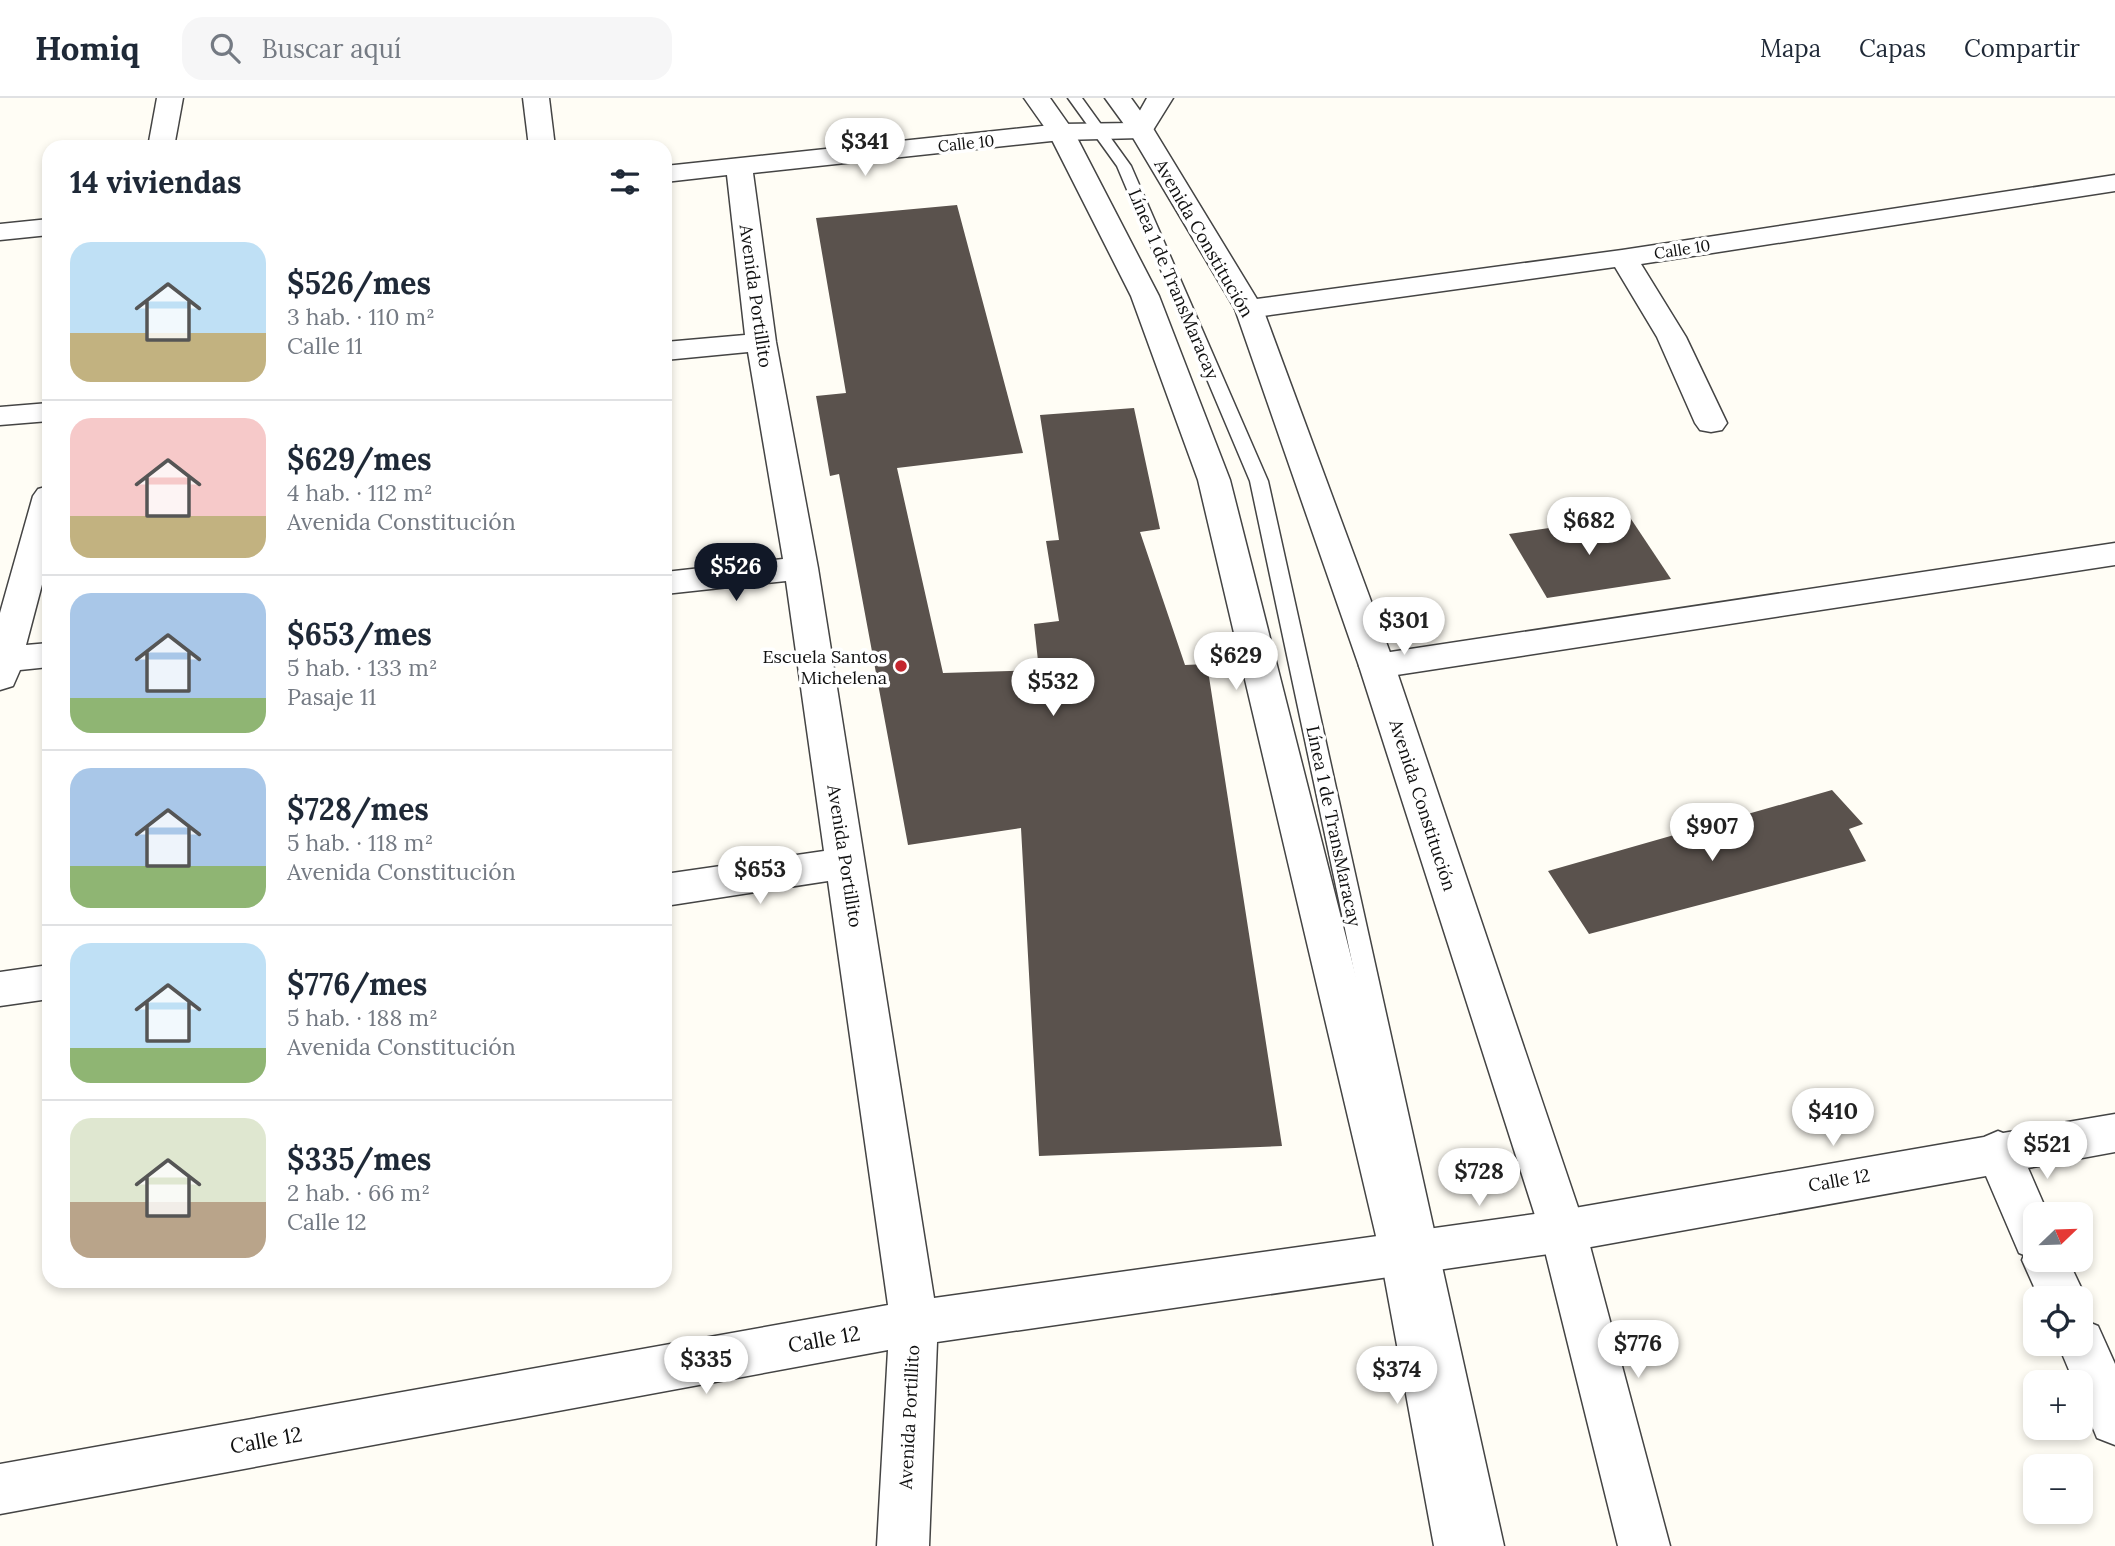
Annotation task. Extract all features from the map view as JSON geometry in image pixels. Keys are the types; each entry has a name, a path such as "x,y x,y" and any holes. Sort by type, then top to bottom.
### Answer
{"street":[{"path":"162,140 170,98"},
{"path":"536,98 541,140"},
{"path":"1037,98 1061,132 1145,296 1214,480 1415,1251 1460,1546"},
{"name":"Avenida Constitución","path":"1118,98 1141,130 1249,309 1377,666 1563,1230 1644,1546"},
{"path":"1141,130 1160,98"},
{"name":"Calle 10","path":"672,173 1061,132 1141,130"},
{"name":"Avenida Portillito","path":"739,168 761,342 801,568 914,1323 903,1546"},
{"name":"Calle 10","path":"1249,309 1622,258 2115,183"},
{"path":"0,232 42,228"},
{"path":"1622,258 1639,279 1677,346 1711,423"},
{"path":"672,350 761,342"},
{"path":"0,416 42,413"},
{"path":"42,521 2,666 42,657"},
{"path":"1377,666 2111,560"},
{"path":"672,582 801,568"},
{"path":"672,889 846,863"},
{"path":"0,989 42,983"},
{"name":"Calle 12","path":"0,1489 914,1323 1563,1230 2115,1133"},
{"path":"1998,1152 2023,1210"},
{"path":"2087,1356 2115,1421"}],"lane":[{"name":"Línea 1 de TransMaracay","path":"1075,98 1124,166 1259,481 1415,1251 1490,1546"}],"building":[{"path":"957,205 1023,453 897,468 943,673 1039,670 1034,624 1059,621 1046,541 1059,540 1040,415 1134,408 1160,529 1140,532 1185,665 1207,664 1282,1146 1039,1156 1021,828 908,845 839,474 830,476 816,396 846,393 816,218"},
{"path":"1629,516 1671,579 1547,598 1509,534"},
{"path":"1832,790 1863,824 1849,829 1866,861 1589,934 1548,871"}],"place":[{"name":"Escuela Santos Michelena","path":"901,666"}]}
